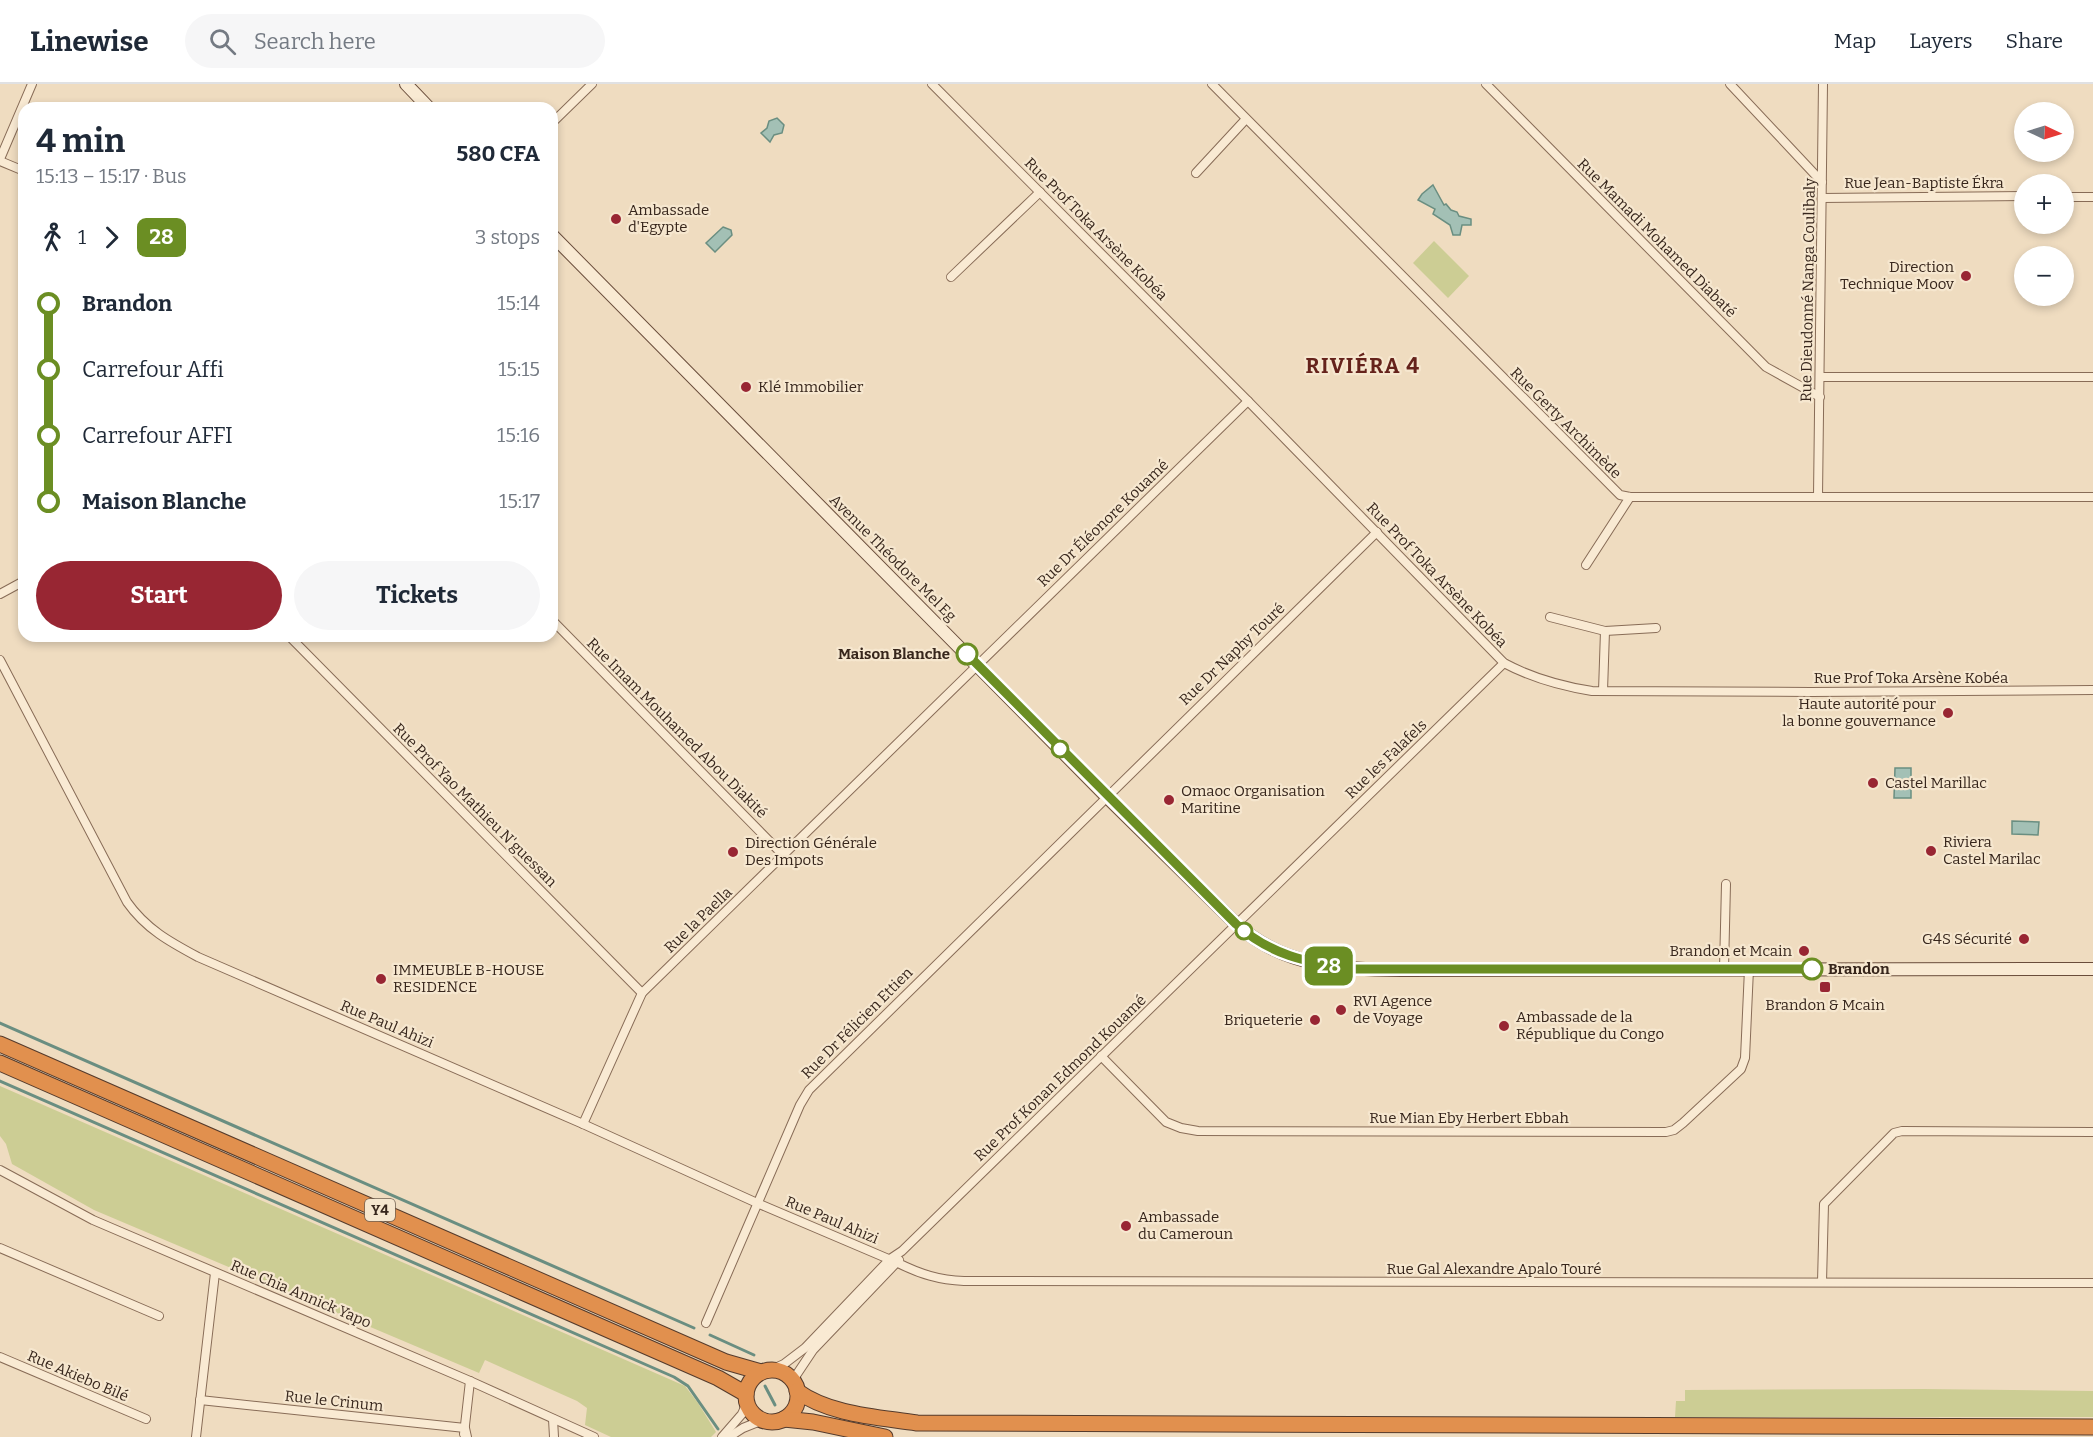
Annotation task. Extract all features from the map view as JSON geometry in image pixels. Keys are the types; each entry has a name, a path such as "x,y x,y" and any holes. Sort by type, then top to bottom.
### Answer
{"highway":[{"name":"Y4","path":"0,1044 726,1362 767,1371"},
{"name":"Y4","path":"0,1063 718,1378 746,1399"},
{"path":"885,1437 784,1419 772,1422 763,1420 753,1413 746,1399 750,1382 767,1371 785,1373 807,1399 832,1408 917,1423 2093,1427"},
{"path":"784,1419 795,1407 795,1386"}],"main road":[{"path":"406,84 423,102"},
{"name":"Avenue Théodore Mel Eg","path":"558,241 1106,796 1236,924 1251,938 1288,957 1350,969 2093,969"}],"street":[{"path":"24,102 32,84"},
{"path":"558,117 592,84"},
{"name":"Rue Prof Toka Arsène Kobéa","path":"932,84 1248,401 1504,663 1520,672 1564,687 1603,691 1811,693 2093,690"},
{"name":"Rue Gerty Archimède","path":"1212,84 1609,486 1620,495 1630,497"},
{"name":"Rue Mamadi Mohamed Diabaté","path":"1486,84 1766,367 1820,397"},
{"path":"1730,84 1822,182"},
{"name":"Rue Dieudonné Nanga Coulibaly","path":"1818,496 1823,84"},
{"path":"18,117 0,160 18,168"},
{"path":"1196,173 1246,119"},
{"path":"951,277 1040,192"},
{"name":"Rue Jean-Baptiste Ékra","path":"1822,198 2014,196"},
{"path":"2074,196 2093,197"},
{"path":"1820,377 2093,377"},
{"name":"Rue Dr Éléonore Kouamé","path":"977,664 1248,401"},
{"path":"1586,565 1630,497 2093,497"},
{"name":"Rue Dr Naphy Touré","path":"1106,796 1377,532"},
{"path":"0,594 18,584"},
{"path":"1550,616 1605,631 1656,628"},
{"name":"Rue Imam Mouhamed Abou Diakité","path":"558,626 783,855"},
{"path":"1603,691 1605,631"},
{"name":"Rue Prof Yao Mathieu N'guessan","path":"295,642 642,993"},
{"name":"Rue Paul Ahizi","path":"0,660 127,902 150,928 198,957 894,1261"},
{"name":"Rue les Falafels","path":"1236,924 1504,663"},
{"name":"Rue la Paella","path":"583,1124 642,993 977,664"},
{"name":"Rue Dr Félicien Ettien","path":"706,1323 809,1089 1106,796"},
{"path":"1724,969 1726,884"},
{"name":"Rue Prof Konan Edmond Kouamé","path":"795,1386 813,1350 902,1251 1236,924"},
{"name":"Rue Mian Eby Herbert Ebbah","path":"1101,1056 1166,1122 1198,1131 1666,1132 1683,1124 1741,1069 1745,1058 1749,969"},
{"path":"1822,1282 1824,1204 1894,1133 1902,1131 2093,1132"},
{"name":"Rue Chia Annick Yapo","path":"0,1170 93,1221 471,1381 594,1437"},
{"path":"0,1248 159,1316"},
{"name":"Rue Prof Konan Edmond Kouamé","path":"767,1371 784,1364 805,1348 894,1261"},
{"name":"Rue Gal Alexandre Apalo Touré","path":"894,1261 941,1280 964,1281 2093,1283"},
{"path":"196,1437 215,1273"},
{"name":"Rue Akiebo Bilé","path":"0,1357 146,1419"},
{"path":"465,1434 471,1381"},
{"path":"722,1437 742,1414 746,1399"},
{"name":"Rue le Crinum","path":"200,1401 465,1434"},
{"path":"553,1419 554,1437"},
{"path":"729,1437 763,1420"}],"green space":[{"path":"1434,241 1469,276 1448,298 1413,263"},
{"path":"0,1086 685,1386 716,1432 711,1437 611,1437 585,1425 587,1408 577,1401 485,1360 479,1373 94,1210 12,1164 6,1144 0,1136"},
{"path":"1685,1390 2093,1391 2093,1417 1675,1417 1676,1401 1685,1401"}],"shaded area":[{"path":"777,118 784,125 782,133 774,135 770,142 761,133 767,128 769,121"},
{"path":"1433,185 1444,205 1446,204 1451,210 1457,212 1459,216 1471,219 1471,225 1462,225 1460,235 1453,235 1450,225 1433,214 1435,209 1418,200"},
{"path":"723,227 731,230 732,235 715,252 706,243"},
{"path":"1895,768 1911,768 1911,798 1894,798"},
{"path":"2012,821 2039,822 2038,835 2012,834"}],"waterway":[{"path":"0,1023 694,1328"},
{"path":"0,1081 674,1377 688,1386 718,1429"},
{"path":"710,1335 754,1355"},
{"path":"765,1386 775,1405"}],"bus line":[{"name":"28","path":"967,654 1236,924 1251,938 1288,957 1350,969 1812,969"}],"place":[{"name":"Ambassade d'Egypte","path":"616,219"},
{"name":"Direction Technique Moov","path":"1966,276"},
{"name":"Klé Immobilier","path":"746,387"},
{"name":"Maison Blanche","path":"967,654"},
{"name":"Haute autorité pour la bonne gouvernance","path":"1948,713"},
{"name":"Castel Marillac","path":"1873,783"},
{"name":"Omaoc Organisation Maritine","path":"1169,800"},
{"name":"Riviera Castel Marilac","path":"1931,851"},
{"name":"Direction Générale Des Impots","path":"733,852"},
{"name":"G4S Sécurité","path":"2024,939"},
{"name":"Brandon et Mcain","path":"1804,951"},
{"name":"Brandon","path":"1812,969"},
{"name":"IMMEUBLE B-HOUSE RESIDENCE","path":"381,979"},
{"name":"Brandon & Mcain","path":"1825,987"},
{"name":"RVI Agence de Voyage","path":"1341,1010"},
{"name":"Briqueterie","path":"1315,1020"},
{"name":"Ambassade de la République du Congo","path":"1504,1026"},
{"name":"Ambassade du Cameroun","path":"1126,1226"}],"district":[{"name":"RIVIÉRA 4","path":"1363,366"}]}
